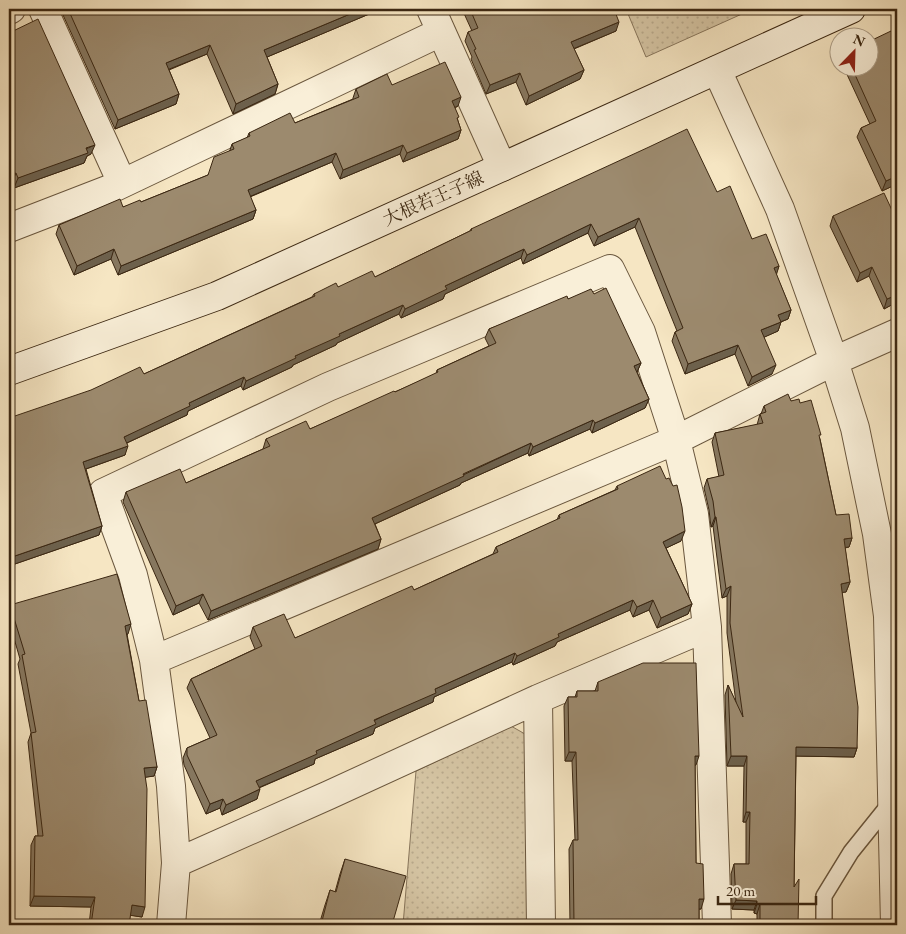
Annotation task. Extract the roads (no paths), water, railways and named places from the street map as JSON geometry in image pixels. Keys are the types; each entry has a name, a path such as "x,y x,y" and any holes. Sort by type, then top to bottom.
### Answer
{"street":[{"path":"43,9 122,183"},
{"name":"大根若王子線","path":"9,371 217,296 851,9"},
{"path":"9,228 122,183 436,20 502,167"},
{"path":"717,70 780,209 834,360 855,428 877,534 888,616 895,925"},
{"path":"171,925 176,863 170,786 154,660 133,575 103,493 328,387 610,269 641,332 676,440 694,514 707,628 717,925"},
{"path":"154,660 676,440 834,360 897,332"},
{"path":"176,863 538,699 707,628"},
{"path":"538,699 541,925"}],"lane":[{"path":"824,925 824,896 851,852 893,800"}]}
